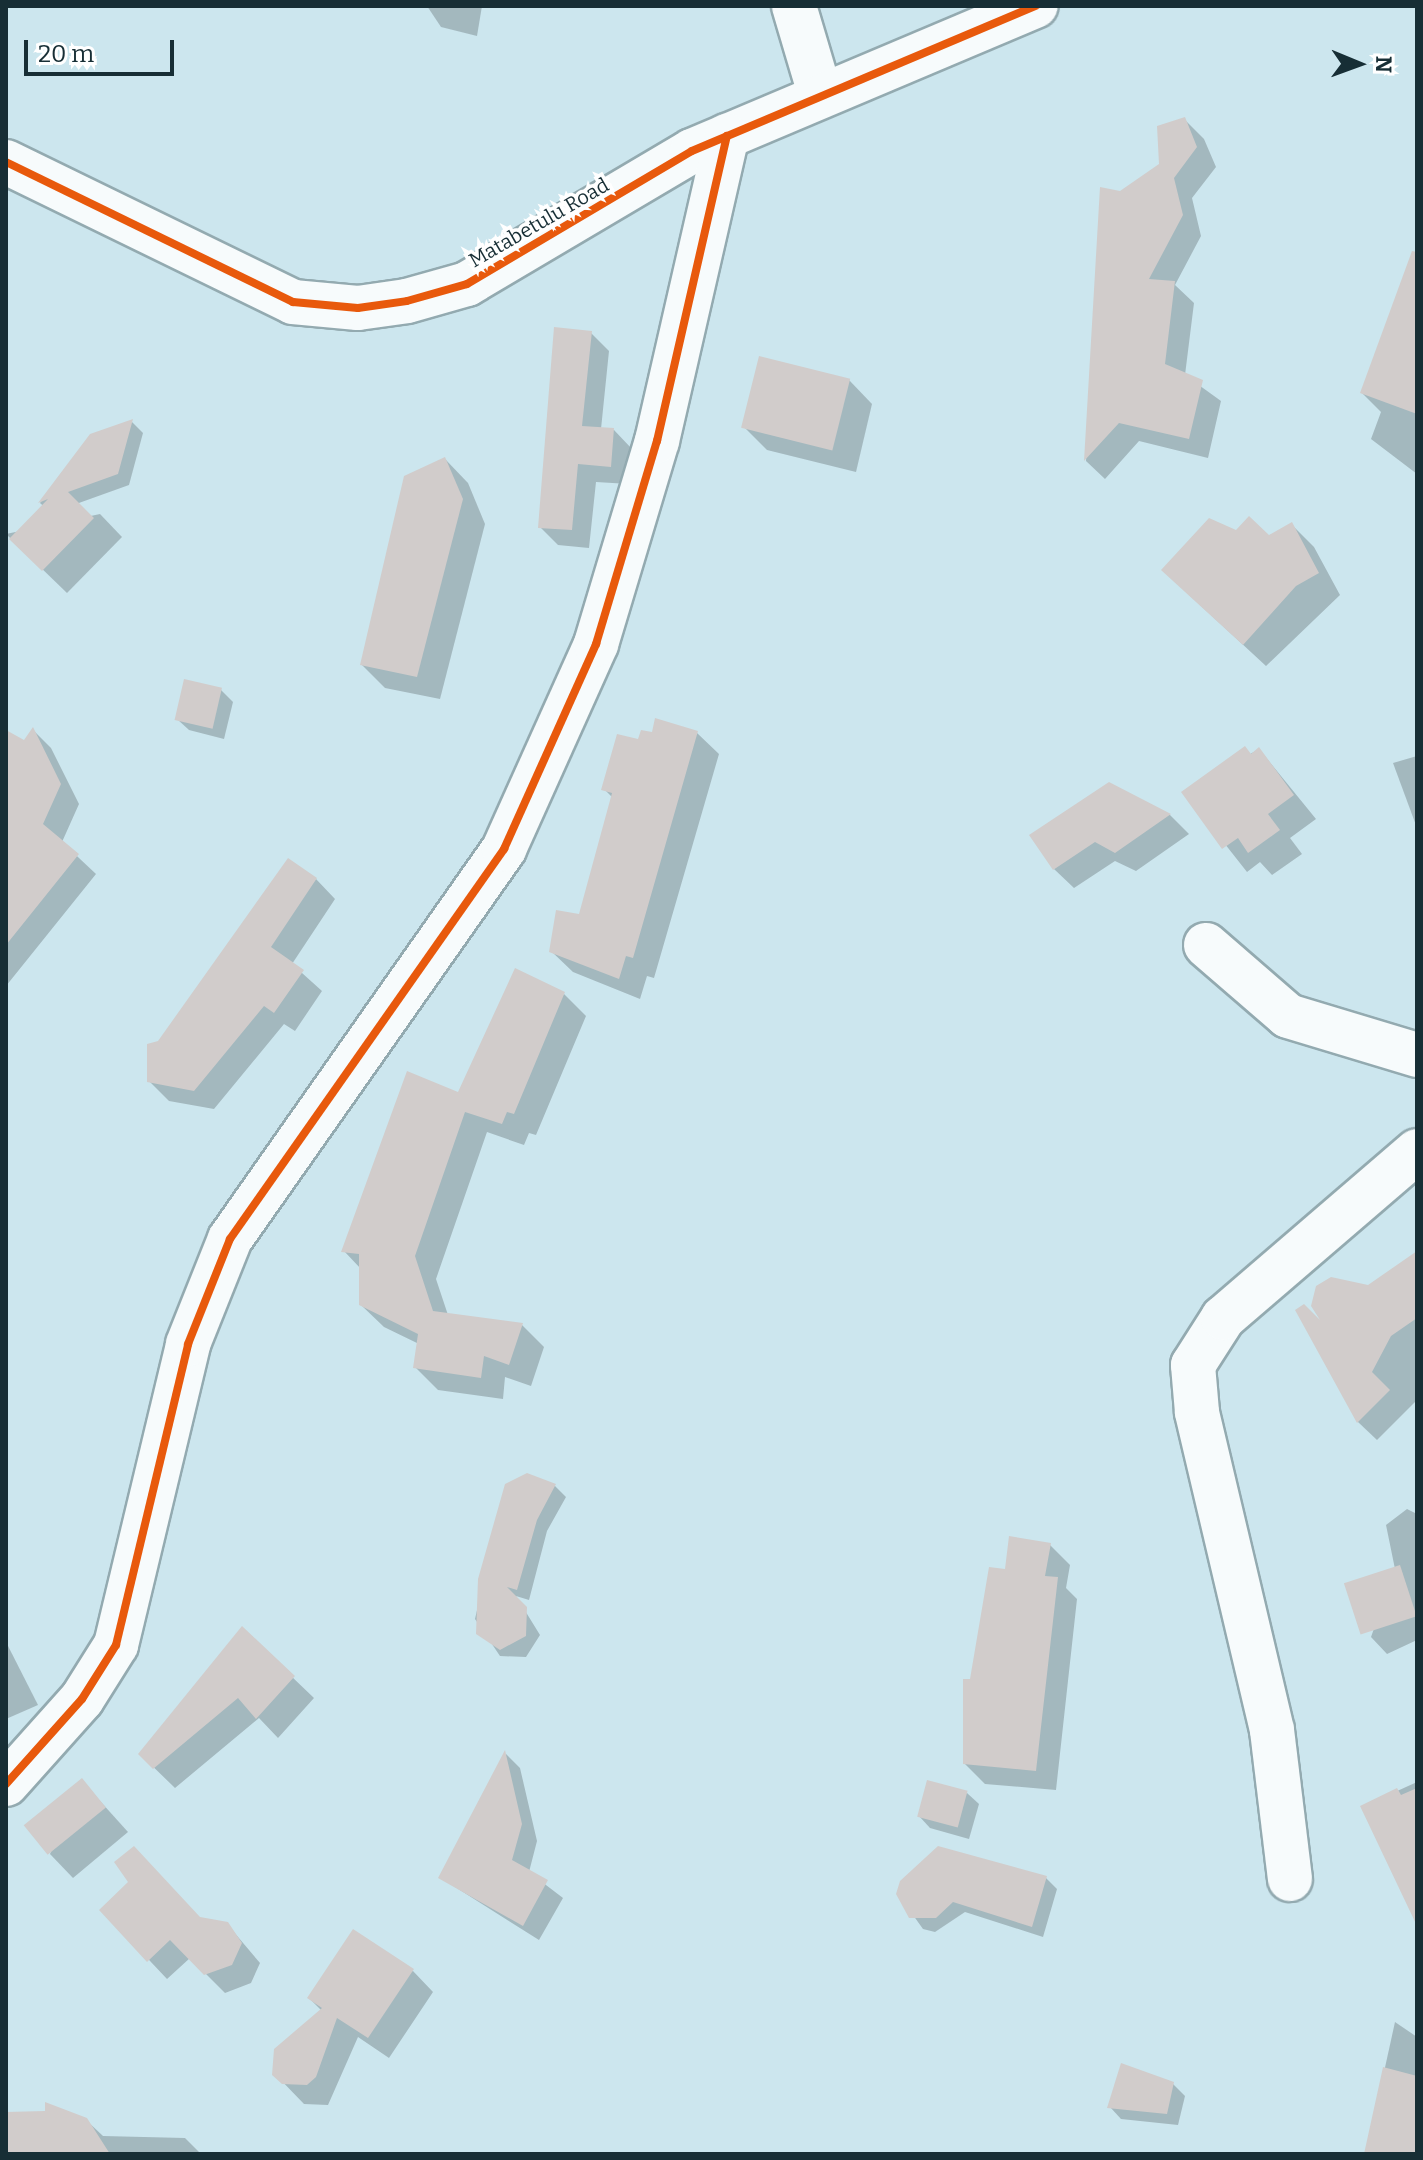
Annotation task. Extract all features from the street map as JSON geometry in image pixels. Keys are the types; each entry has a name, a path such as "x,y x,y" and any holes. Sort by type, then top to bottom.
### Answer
{"street":[{"path":"794,6 820,94"},
{"name":"Matabetulu Road","path":"6,162 293,302 358,308 467,284 727,136 820,94 1036,6"},
{"path":"6,1784 82,1699 116,1645 195,1319 230,1239 504,849 596,644 657,441 727,136"},
{"path":"1206,945 1288,1016 1417,1055"},
{"path":"1290,1879 1272,1730 1197,1412 1193,1365 1223,1318 1417,1151"}],"building":[{"path":"1185,117 1197,147 1174,178 1183,215 1149,279 1175,281 1165,364 1203,380 1189,439 1119,423 1084,461 1100,187 1120,191 1159,164 1157,126"},
{"path":"1412,251 1417,252 1417,414 1360,393"},
{"path":"554,327 592,331 582,426 614,428 611,467 578,464 572,530 538,528"},
{"path":"759,356 850,379 832,451 741,428"},
{"path":"133,419 118,474 68,492 94,518 42,571 9,539 48,499 38,503 90,434"},
{"path":"445,457 463,499 417,677 360,665 404,476"},
{"path":"1249,516 1269,535 1292,522 1319,573 1296,586 1243,645 1161,570 1209,518 1236,530"},
{"path":"184,679 222,688 213,729 175,720"},
{"path":"655,718 698,731 633,958 626,956 619,979 549,952 556,910 579,914 612,793 601,790 617,734 638,739 641,730 652,732"},
{"path":"33,727 61,784 43,824 79,854 6,945 6,730 24,740"},
{"path":"1245,746 1251,754 1259,747 1294,795 1268,814 1280,830 1248,853 1238,838 1222,849 1181,792"},
{"path":"1109,782 1171,814 1115,853 1095,842 1053,870 1029,835"},
{"path":"288,858 317,878 271,947 304,970 274,1013 264,1006 194,1091 147,1082 147,1044 158,1041"},
{"path":"515,968 565,992 514,1114 507,1112 502,1124 465,1112 415,1256 433,1311 523,1323 509,1365 484,1356 481,1378 413,1368 418,1334 359,1305 359,1254 341,1252 407,1071 458,1092"},
{"path":"1417,1251 1417,1318 1391,1336 1372,1372 1390,1390 1357,1423 1295,1310 1304,1304 1320,1320 1311,1306 1316,1286 1331,1277 1368,1285"},
{"path":"527,1473 556,1484 537,1520 517,1590 507,1587 527,1607 526,1636 500,1650 476,1634 478,1579 505,1484"},
{"path":"1009,1536 1051,1543 1045,1576 1058,1577 1036,1771 963,1764 963,1679 970,1679 989,1567 1005,1569"},
{"path":"1400,1565 1417,1616 1361,1635 1344,1583"},
{"path":"242,1626 295,1676 256,1719 238,1698 153,1769 138,1754"},
{"path":"505,1750 522,1824 512,1860 548,1880 523,1926 438,1878"},
{"path":"82,1778 106,1808 48,1855 24,1825"},
{"path":"927,1780 968,1791 958,1828 917,1817"},
{"path":"1397,1788 1401,1795 1417,1788 1417,1926 1360,1806"},
{"path":"134,1846 200,1917 228,1922 242,1943 232,1965 204,1975 170,1940 147,1962 99,1910 128,1882 114,1862"},
{"path":"938,1846 1047,1876 1032,1927 953,1902 936,1918 909,1918 896,1894 900,1881"},
{"path":"353,1929 414,1969 368,2038 337,2018 316,2077 307,2085 282,2084 272,2075 274,2049 322,2008 307,1998"},
{"path":"1121,2063 1174,2082 1167,2114 1107,2108"},
{"path":"1383,2067 1417,2076 1417,2154 1364,2154"},
{"path":"45,2102 87,2118 110,2154 6,2154 6,2112 45,2111"}],"cycle path":[{"path":"6,162 293,302 358,308 407,301 467,284 692,151 1036,6"},
{"path":"6,1784 82,1699 116,1645 188,1344 230,1239 504,849 596,644 657,441 727,136"}]}
